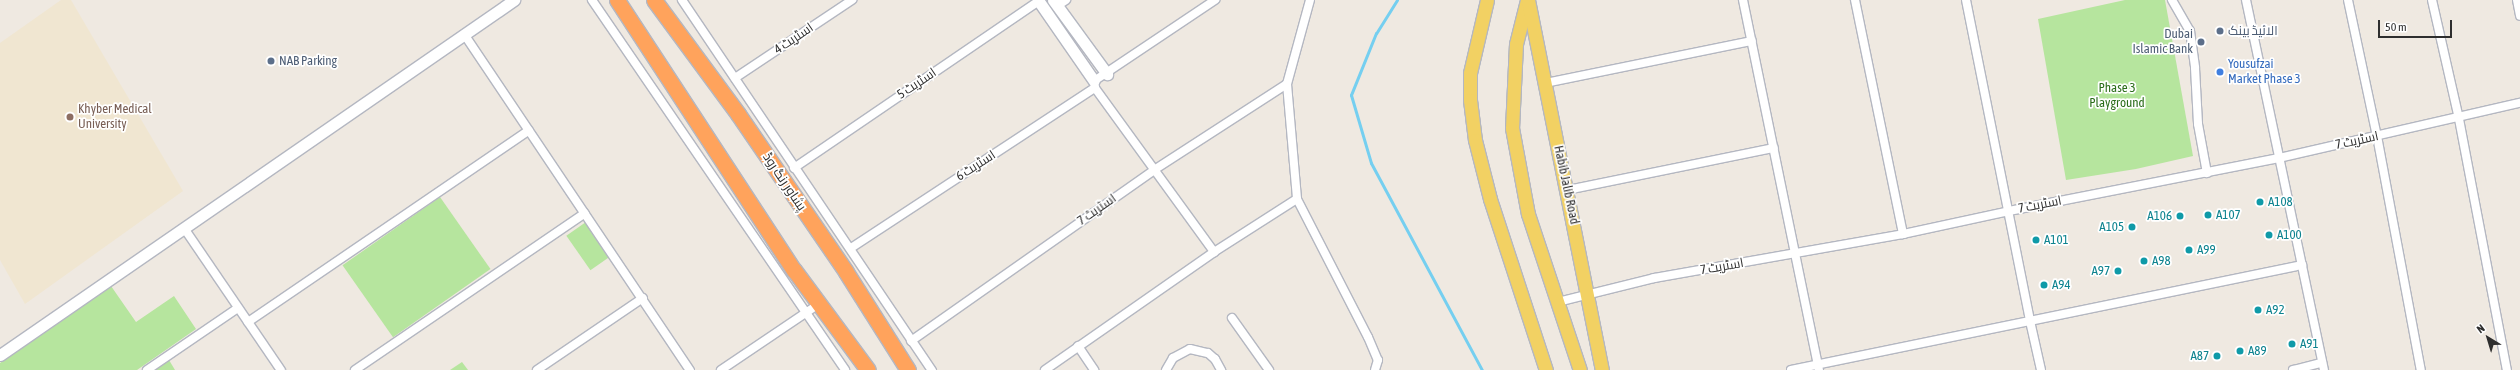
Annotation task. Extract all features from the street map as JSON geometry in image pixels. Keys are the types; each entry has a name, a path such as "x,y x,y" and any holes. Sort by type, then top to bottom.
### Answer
{"highway":[{"path":"617,0 781,251 868,370"},
{"name":"پشاور رنگ روڈ","path":"654,0 738,114 842,267 908,370"}],"main road":[{"path":"1487,0 1470,73 1470,100 1475,140 1490,199 1546,370"},
{"path":"1527,0 1516,44 1512,128 1528,214 1580,370"},
{"name":"Habib Jalib Road","path":"1527,0 1567,190 1602,370"}],"street":[{"path":"0,355 514,0"},
{"path":"592,0 845,370"},
{"path":"682,0 794,168 932,370"},
{"name":"اسٹریٹ 4","path":"735,78 852,0"},
{"name":"اسٹریٹ 6","path":"850,248 1095,84 1107,74 1215,0"},
{"path":"1310,0 1287,84 1297,199 1368,337 1378,360 1375,370"},
{"path":"1743,0 1818,367"},
{"path":"1855,0 1903,234"},
{"path":"1966,0 2030,322 2041,370"},
{"path":"2172,0 2190,32 2196,68 2198,124 2207,173"},
{"path":"2246,0 2323,367 2293,370"},
{"path":"2348,0 2377,136 2421,370"},
{"path":"2432,0 2459,119 2507,370"},
{"path":"2517,0 2520,12"},
{"path":"1039,1 1154,170 1214,252"},
{"name":"اسٹریٹ 5","path":"794,168 1039,1"},
{"path":"1059,2 1107,74"},
{"path":"464,34 690,370"},
{"path":"1544,83 1752,41"},
{"name":"اسٹریٹ 7","path":"911,341 1154,170 1287,84"},
{"name":"اسٹریٹ 7","path":"1558,302 1654,278 1903,234 2009,211 2207,173 2459,119 2520,103"},
{"path":"248,322 529,130"},
{"path":"1567,190 1774,148"},
{"path":"1045,370 1214,252 1297,199"},
{"path":"355,370 585,213"},
{"path":"184,228 281,370"},
{"path":"1791,370 1818,367 2302,265"},
{"path":"537,370 643,298"},
{"path":"721,370 819,304"},
{"path":"147,370 238,308"},
{"path":"1232,318 1269,370"},
{"path":"1078,346 1094,370"},
{"path":"1166,370 1173,358 1190,349 1208,353 1216,359 1221,370"}],"shaded area":[{"name":"Khyber Medical University","path":"61,0 71,0 183,191 25,304 0,260 0,43"}],"green space":[{"name":"Phase 3 Playground","path":"2125,0 2165,0 2193,156 2136,169 2066,180 2038,19"},
{"path":"440,197 490,269 393,337 343,265"},
{"path":"586,222 610,256 590,270 566,236"},
{"path":"111,286 136,322 174,296 196,329 137,370 0,370 0,363"},
{"path":"169,360 175,370 155,370"},
{"path":"462,362 468,370 450,370"}],"waterway":[{"path":"1397,0 1376,33 1351,95 1371,163 1482,370"}],"place":[{"name":"الائیڈ بینک","path":"2220,31"},
{"name":"Dubai Islamic Bank","path":"2201,42"},
{"name":"NAB Parking","path":"271,61"},
{"name":"Yousufzai Market Phase 3","path":"2220,72"},
{"name":"Khyber Medical University","path":"70,117"},
{"name":"A108","path":"2260,202"},
{"name":"A107","path":"2208,215"},
{"name":"A106","path":"2180,216"},
{"name":"A105","path":"2132,227"},
{"name":"A100","path":"2269,235"},
{"name":"A101","path":"2036,240"},
{"name":"A99","path":"2189,250"},
{"name":"A98","path":"2144,261"},
{"name":"A97","path":"2118,271"},
{"name":"A94","path":"2044,285"},
{"name":"A92","path":"2258,310"},
{"name":"A91","path":"2292,344"},
{"name":"A89","path":"2240,351"},
{"name":"A87","path":"2217,356"}]}
